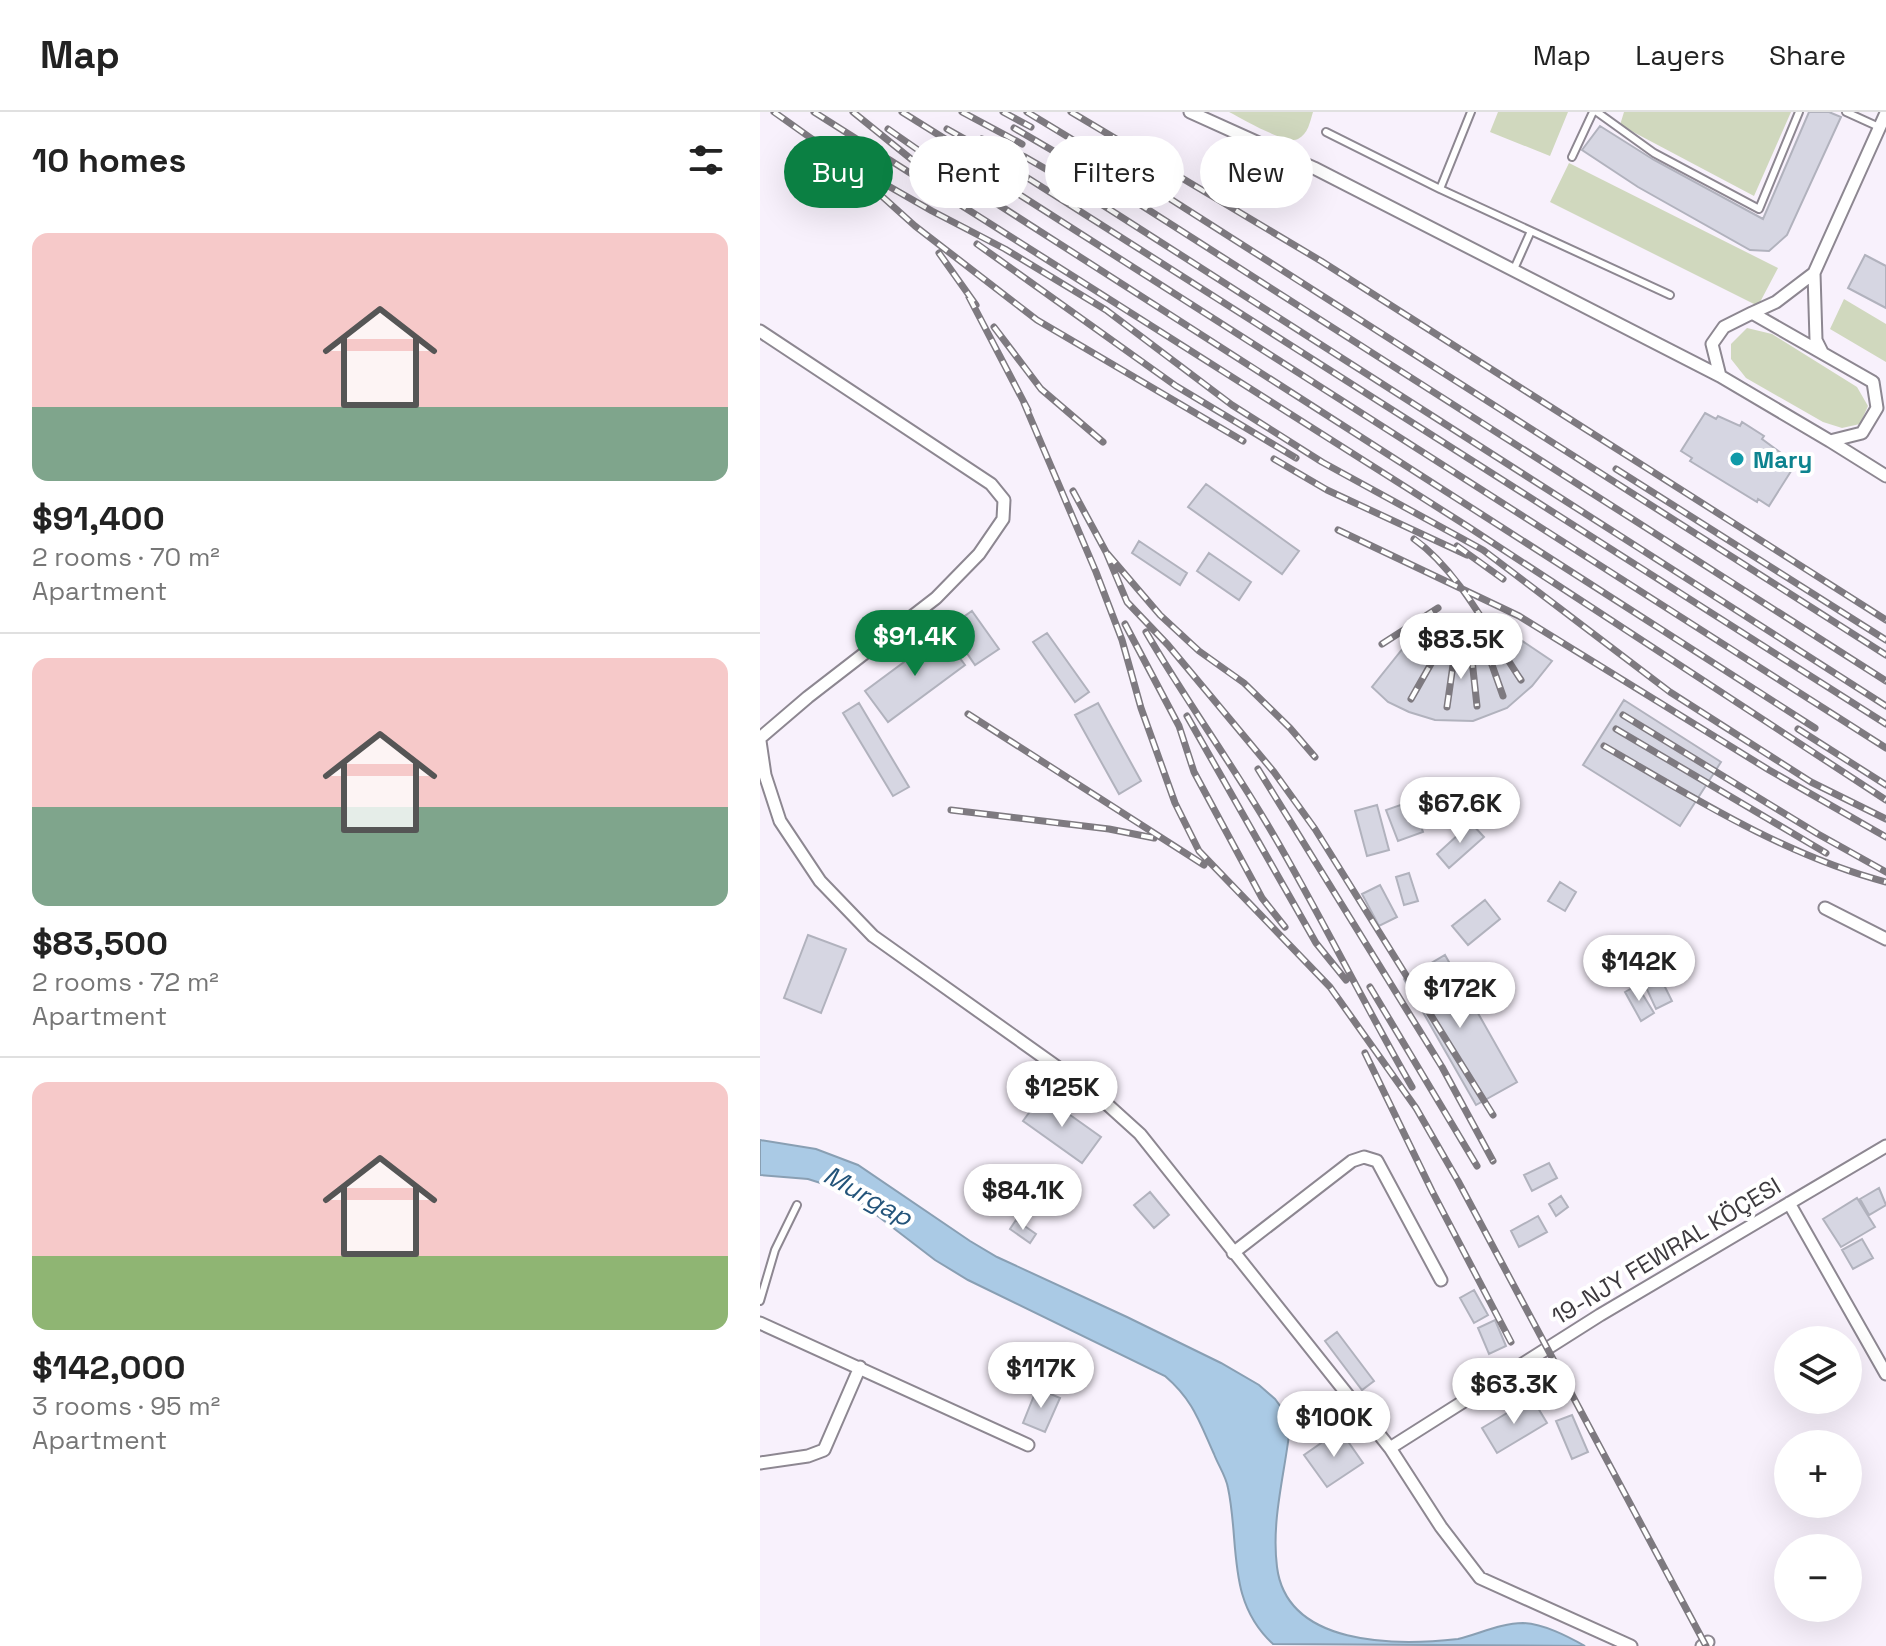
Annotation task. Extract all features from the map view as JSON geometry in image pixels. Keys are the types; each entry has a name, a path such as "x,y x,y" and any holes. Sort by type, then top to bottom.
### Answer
{"street":[{"path":"1190,112 1314,168 1720,376 1886,476"},
{"path":"1822,352 1816,340 1814,273 1886,113"},
{"path":"1720,376 1712,344 1724,327 1776,302 1814,273"},
{"path":"1752,313 1873,382 1877,408 1862,433 1830,441"},
{"path":"760,331 991,484 1004,500 1003,519 979,554 936,598 760,740 765,775 780,821 820,881 873,936 1098,1096 1140,1134 1390,1448 1441,1527 1480,1578 1631,1646"},
{"path":"1825,908 1886,939"},
{"name":"19-NJY FEWRAL KÖÇESI","path":"1390,1448 1600,1315 1886,1146"},
{"path":"1233,1253 1352,1161 1364,1157 1377,1161 1441,1280"},
{"path":"1789,1203 1886,1374"},
{"path":"760,1323 1028,1445"},
{"path":"760,1463 808,1456 824,1450 860,1367"}],"lane":[{"path":"1440,189 1471,112"},
{"path":"1572,157 1595,112 1654,153 1759,209 1799,112"},
{"path":"1846,112 1880,128"},
{"path":"1326,132 1440,189 1670,295"},
{"path":"1514,269 1531,231"},
{"path":"760,1301 775,1250 797,1205"}],"green space":[{"path":"1229,112 1313,112 1302,136 1278,136"},
{"path":"1498,112 1568,112 1550,156 1490,132"},
{"path":"1624,112 1791,112 1754,196 1620,125"},
{"path":"1569,163 1778,268 1758,306 1550,202"},
{"path":"1844,299 1886,324 1886,362 1830,329"},
{"path":"1747,328 1772,334 1857,387 1868,406 1860,424 1842,428 1823,422 1746,378 1731,359 1731,344"}],"water":[{"name":"Murgap","path":"760,1140 816,1149 858,1165 997,1257 1221,1363 1259,1385 1275,1399 1286,1414 1290,1427 1277,1514 1277,1567 1285,1593 1300,1613 1322,1626 1347,1635 1375,1640 1458,1639 1523,1623 1547,1628 1585,1646 1273,1644 1258,1627 1241,1591 1226,1479 1194,1412 1175,1385 1165,1376 968,1280 935,1260 853,1197 808,1179 760,1175"}],"building":[{"path":"1809,112 1829,112 1841,117 1787,235 1769,251 1750,250 1638,187 1582,150 1600,126 1654,160 1763,219"},
{"path":"1865,255 1886,266 1886,308 1848,288"},
{"name":"Mary","path":"1705,413 1740,426 1742,422 1764,436 1762,439 1785,456 1782,461 1793,468 1769,506 1758,499 1757,502 1690,461 1692,458 1681,451"},
{"path":"1206,484 1299,551 1282,574 1188,507"},
{"path":"1139,541 1187,573 1180,585 1132,553"},
{"path":"1209,553 1251,582 1239,600 1197,571"},
{"path":"972,611 999,649 975,665 949,627"},
{"path":"1047,633 1089,692 1075,702 1033,642"},
{"path":"942,634 965,665 888,722 865,691"},
{"path":"1512,634 1552,661 1532,686 1507,708 1473,721 1435,720 1409,712 1388,702 1372,687 1408,642 1431,655 1459,661 1484,654"},
{"path":"1624,700 1721,762 1680,826 1583,765"},
{"path":"859,703 909,787 893,796 843,713"},
{"path":"1098,703 1141,781 1119,794 1075,715"},
{"path":"1412,801 1423,832 1398,841 1386,810"},
{"path":"1377,805 1389,850 1367,856 1355,811"},
{"path":"1471,823 1484,837 1449,868 1437,854"},
{"path":"1409,873 1418,901 1404,905 1396,877"},
{"path":"1560,882 1576,892 1565,911 1548,901"},
{"path":"1380,885 1397,917 1379,926 1362,894"},
{"path":"1485,900 1500,919 1468,945 1452,926"},
{"path":"808,935 846,949 821,1013 784,998"},
{"path":"1445,955 1517,1082 1476,1105 1404,979"},
{"path":"1659,975 1672,1001 1656,1009 1644,983"},
{"path":"1637,985 1654,1013 1641,1021 1625,992"},
{"path":"1042,1095 1101,1137 1082,1163 1023,1121"},
{"path":"1549,1163 1557,1178 1532,1191 1524,1175"},
{"path":"1879,1188 1886,1205 1869,1215 1860,1199"},
{"path":"1150,1192 1169,1215 1154,1228 1134,1205"},
{"path":"1561,1196 1568,1207 1556,1216 1549,1204"},
{"path":"1857,1198 1875,1227 1841,1247 1823,1219"},
{"path":"1538,1216 1547,1232 1519,1247 1511,1231"},
{"path":"1016,1220 1036,1234 1030,1243 1010,1229"},
{"path":"1862,1239 1873,1258 1853,1269 1842,1250"},
{"path":"1474,1290 1488,1315 1474,1323 1460,1298"},
{"path":"1495,1320 1506,1346 1489,1354 1478,1328"},
{"path":"1337,1332 1374,1381 1362,1390 1325,1341"},
{"path":"1037,1388 1060,1398 1045,1432 1023,1423"},
{"path":"1532,1398 1547,1423 1497,1453 1482,1428"},
{"path":"1572,1415 1588,1452 1572,1459 1556,1421"},
{"path":"1340,1430 1363,1463 1327,1487 1304,1455"}],"railway":[{"path":"774,112 836,156 1005,249 1106,310 1232,405 1322,462 1483,550 1670,692 1811,782 1886,819"},
{"path":"814,112 1467,526 1886,800"},
{"path":"853,112 909,157"},
{"path":"902,112 950,142 988,174 1020,195 1886,748"},
{"path":"962,112 1007,136"},
{"path":"1003,112 1031,127"},
{"path":"1027,112 1172,200 1886,655"},
{"path":"1071,112 1321,261 1886,620"},
{"path":"1014,128 1086,170 1886,681"},
{"path":"888,129 977,191 1815,728"},
{"path":"947,129 1886,724"},
{"path":"1029,159 1886,706"},
{"path":"893,206 1037,320 1243,441"},
{"path":"977,244 1176,386 1296,458"},
{"path":"939,253 976,305"},
{"path":"969,297 1028,410"},
{"path":"994,327 1041,389 1103,442"},
{"path":"1024,403 1096,572 1122,640 1141,708 1175,803 1199,851 1330,987 1416,1108 1706,1646"},
{"path":"1274,459 1327,490 1467,555"},
{"path":"1616,469 1886,640"},
{"path":"1073,491 1106,552 1160,615 1199,651 1244,683 1315,757"},
{"path":"1338,530 1519,616 1769,770 1886,837"},
{"path":"1414,539 1430,552 1459,586 1521,680"},
{"path":"1457,546 1503,579"},
{"path":"1106,552 1127,602 1168,645 1274,772 1315,829 1493,1115"},
{"path":"1382,644 1438,608"},
{"path":"1125,624 1179,726 1194,772 1262,898 1285,927"},
{"path":"1447,707 1458,630"},
{"path":"1480,631 1503,696"},
{"path":"1146,632 1273,834 1412,1087"},
{"path":"1411,699 1449,632"},
{"path":"1469,632 1477,706"},
{"path":"968,714 1204,865"},
{"path":"1623,715 1886,872"},
{"path":"1187,716 1316,943 1346,980"},
{"path":"1616,729 1826,853"},
{"path":"1798,729 1886,785"},
{"path":"1604,746 1776,841 1848,871 1886,882"},
{"path":"1258,769 1442,1067 1493,1161"},
{"path":"951,810 1109,829 1154,838"},
{"path":"1370,987 1477,1166"},
{"path":"1365,1053 1432,1191 1511,1342"}],"place":[{"name":"Mary","path":"1737,459"}]}
